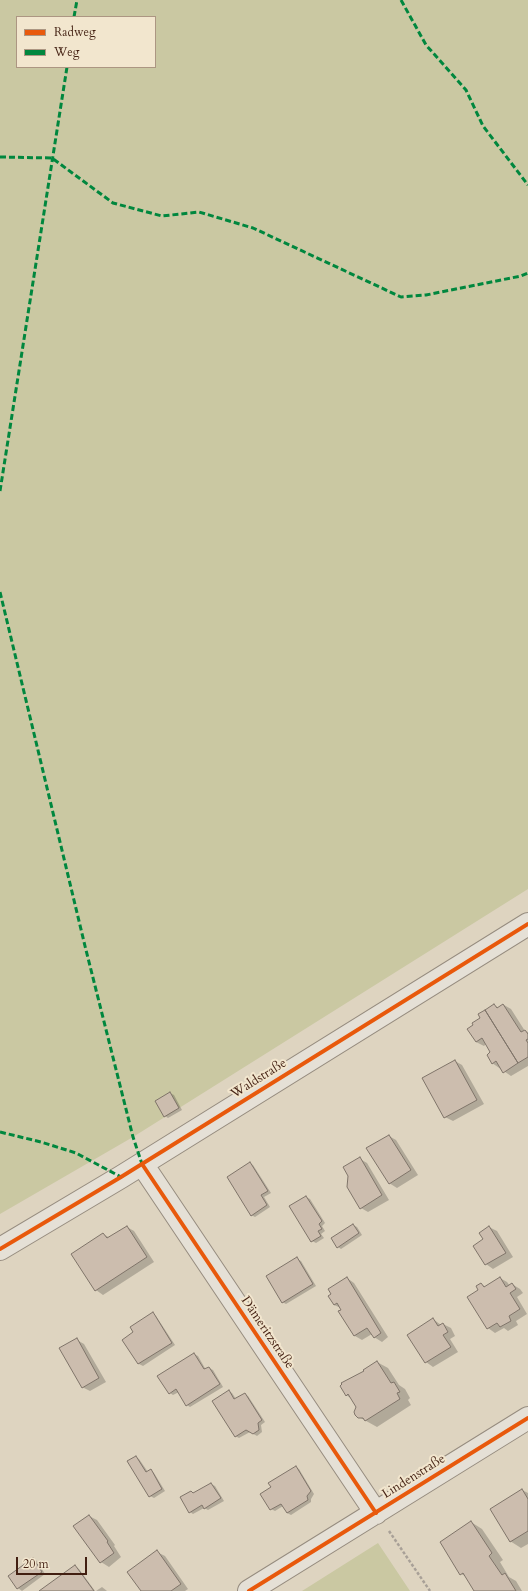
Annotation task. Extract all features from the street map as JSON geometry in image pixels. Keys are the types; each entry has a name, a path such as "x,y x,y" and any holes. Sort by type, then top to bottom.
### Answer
{"street":[{"name":"Waldstraße","path":"0,1249 142,1164 528,924"},
{"name":"Dämeritzstraße","path":"142,1164 376,1513"},
{"name":"Lindenstraße","path":"249,1591 528,1418"}],"path":[{"path":"376,1513 430,1591"}],"shaded area":[{"path":"0,0 528,0 528,889 133,1137 0,1214"},
{"path":"378,1543 410,1591 302,1591"}],"building":[{"path":"494,1004 497,1008 503,1004 521,1032 525,1030 528,1034 528,1039 526,1040 528,1043 528,1057 518,1063 485,1010"},
{"path":"485,1010 518,1063 503,1073 496,1061 492,1064 487,1055 490,1052 482,1038 476,1042 467,1029 473,1025 472,1023 480,1018 478,1014"},
{"path":"455,1060 477,1100 444,1118 422,1078"},
{"path":"170,1092 179,1108 164,1117 155,1101"},
{"path":"389,1135 411,1170 389,1184 366,1148"},
{"path":"360,1157 382,1195 360,1209 347,1187 348,1176 343,1167"},
{"path":"250,1162 268,1191 261,1195 267,1205 251,1216 227,1177"},
{"path":"306,1196 322,1221 319,1224 322,1229 318,1231 321,1236 311,1242 289,1206"},
{"path":"353,1224 359,1233 337,1248 331,1238"},
{"path":"127,1226 147,1257 95,1291 71,1254 103,1233 107,1238"},
{"path":"489,1226 506,1253 485,1265 473,1246 483,1239 479,1233"},
{"path":"297,1257 313,1284 282,1303 266,1276"},
{"path":"347,1277 381,1333 374,1338 367,1328 354,1336 338,1311 341,1310 337,1303 334,1305 328,1296 331,1294 328,1289"},
{"path":"500,1277 506,1287 512,1283 516,1289 510,1293 520,1309 509,1316 511,1321 500,1327 497,1323 487,1329 467,1297 478,1290 476,1286 481,1283 484,1287"},
{"path":"153,1312 172,1343 138,1364 122,1340 133,1332 130,1327"},
{"path":"433,1318 438,1326 443,1323 448,1332 443,1335 451,1347 425,1363 407,1335"},
{"path":"77,1338 99,1378 82,1388 59,1348"},
{"path":"194,1353 204,1369 209,1367 220,1384 186,1406 176,1389 169,1394 157,1376"},
{"path":"377,1361 391,1383 394,1382 400,1392 397,1393 400,1399 365,1421 363,1418 358,1418 355,1415 354,1412 356,1407 348,1394 346,1396 340,1386 342,1384 341,1383 364,1371 363,1370"},
{"path":"229,1390 234,1399 245,1393 262,1420 258,1423 259,1430 253,1434 246,1430 235,1437 212,1401"},
{"path":"136,1456 146,1472 151,1469 162,1489 149,1497 127,1461"},
{"path":"296,1466 311,1491 307,1496 308,1500 287,1513 281,1504 270,1510 260,1494 271,1487 268,1483"},
{"path":"211,1483 221,1498 204,1509 202,1505 189,1513 180,1497 191,1491 193,1493"},
{"path":"522,1489 528,1499 528,1531 510,1542 490,1509"},
{"path":"89,1515 108,1541 107,1542 114,1553 100,1563 73,1526"},
{"path":"471,1521 492,1553 489,1556 502,1575 505,1573 516,1591 474,1591 463,1573 460,1575 440,1542"},
{"path":"157,1550 181,1584 171,1591 141,1591 127,1572"},
{"path":"33,1558 42,1572 17,1589 8,1576"},
{"path":"75,1565 94,1591 39,1591"}],"marked path":[{"path":"74,16 77,0"},
{"path":"401,0 426,45 466,90 483,126 528,185"},
{"path":"0,491 67,68"},
{"path":"0,157 52,158 113,203 162,216 199,212 253,228 401,297 426,295 521,276 528,273"},
{"path":"0,592 85,946 133,1137 142,1164"},
{"path":"0,1132 41,1142 76,1153 121,1177"}],"cycle path":[{"path":"0,1249 121,1177 528,924"},
{"path":"142,1164 376,1513"},
{"path":"249,1591 528,1418"}]}
